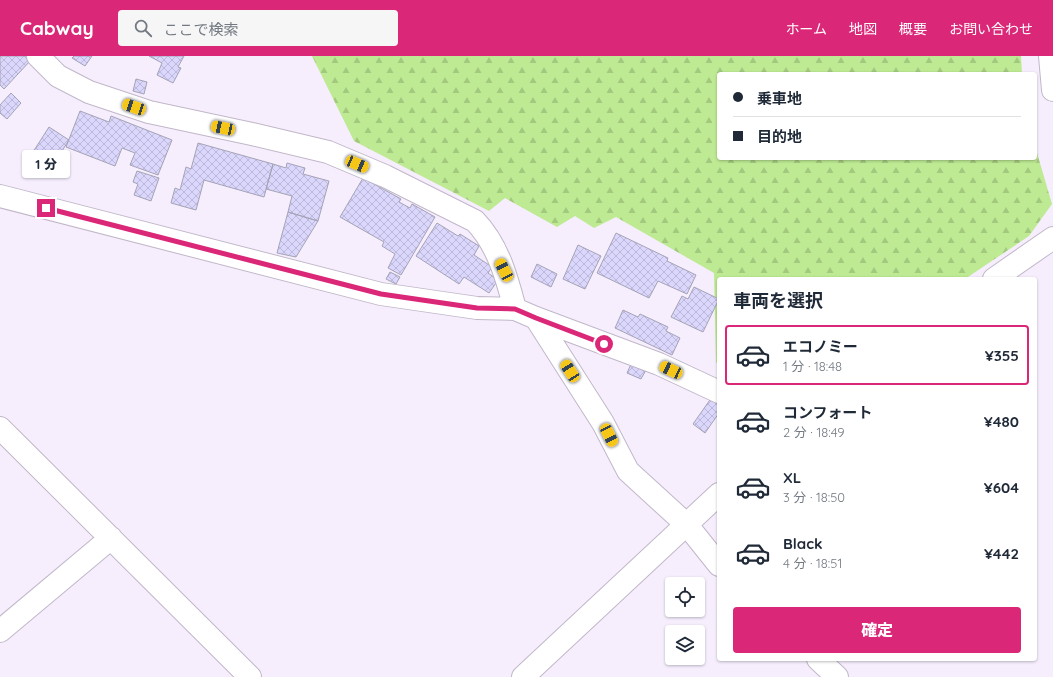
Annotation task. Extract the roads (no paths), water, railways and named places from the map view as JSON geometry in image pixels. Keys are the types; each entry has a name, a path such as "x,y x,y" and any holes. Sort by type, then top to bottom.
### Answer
{"street":[{"path":"38,56 58,76 89,92 149,112 328,152 385,176 475,221 484,230 504,270 515,309"},
{"path":"1050,56 1053,90"},
{"path":"0,196 381,294 477,308 515,309 659,364 717,391"},
{"path":"997,277 1053,238"},
{"path":"536,318 603,423 628,471 687,525 717,563"},
{"path":"0,428 250,677"},
{"path":"523,677 717,496"},
{"path":"0,632 111,538"},
{"path":"820,661 837,677"}]}
